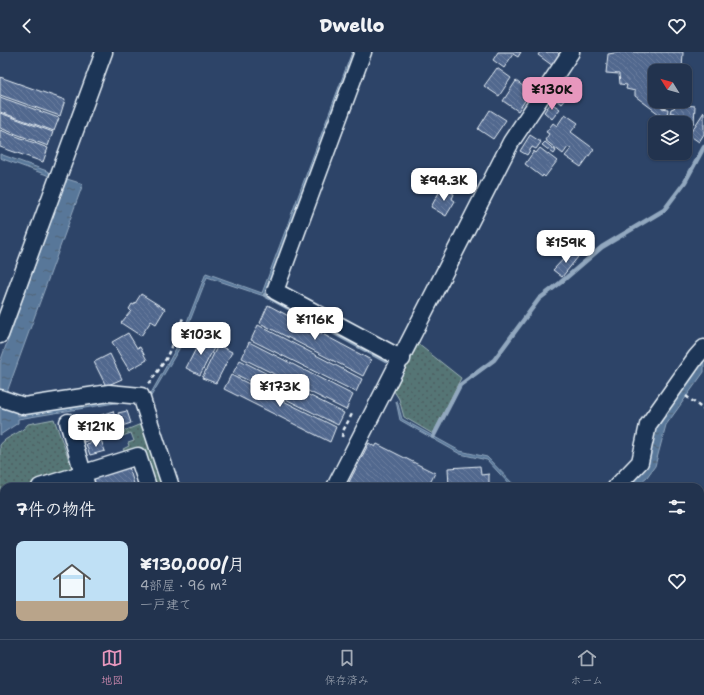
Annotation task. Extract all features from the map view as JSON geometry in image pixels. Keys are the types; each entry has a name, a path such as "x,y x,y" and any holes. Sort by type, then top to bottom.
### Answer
{"street":[{"path":"0,334 104,52"},
{"path":"363,52 275,291 402,359"},
{"path":"337,483 402,359 511,142 571,52"},
{"path":"620,483 640,462 648,425 674,387 704,348"},
{"path":"0,398 24,406 109,393 141,396 170,483"},
{"path":"68,422 85,480"},
{"path":"66,483 85,480 138,456 147,483"}],"path":[{"path":"141,396 166,359 183,318"},
{"path":"674,387 704,410"}],"green space":[{"path":"418,344 461,378 433,434 404,417 399,399 394,391"},
{"path":"54,419 73,471 37,483 0,483 0,445 28,424"},
{"path":"141,424 162,483 150,483 126,454 123,449 129,446 128,443 134,441 131,433 114,439 112,436"}],"water":[{"path":"352,52 355,52 264,296 207,277 179,349 150,398 147,395 150,395 178,345 206,273 262,293"},
{"path":"0,154 47,171 52,175 49,178 47,175 0,158"},
{"path":"67,179 83,184 7,392 0,390 0,362 63,188 61,185 64,181 66,183"},
{"path":"704,359 704,372 666,425 655,466 647,477 640,483 628,483 657,420"},
{"path":"111,399 127,401 18,419 18,423 0,435 0,406 18,413 18,416"},
{"path":"396,401 402,419 460,451 487,457 512,483 508,483 487,460 460,454 400,420"}],"building":[{"path":"498,52 521,52 518,57 513,54 504,68 493,60"},
{"path":"540,52 557,52 561,55 553,66 538,55"},
{"path":"621,52 683,52 682,64 648,64 648,106 635,96 635,91 626,89 627,85 620,84 619,74 606,73 608,54"},
{"path":"497,68 511,78 499,96 484,86"},
{"path":"0,77 65,100 60,116 0,95"},
{"path":"516,81 531,92 518,111 503,101"},
{"path":"559,93 566,98 561,104 555,99"},
{"path":"0,97 59,118 54,131 0,112"},
{"path":"551,103 560,109 552,119 544,112"},
{"path":"692,106 695,106 694,123 692,123 692,116 674,116 674,113 670,113 671,109 692,108"},
{"path":"651,108 668,109 667,116 662,116"},
{"path":"490,110 506,120 493,139 478,129"},
{"path":"704,112 704,134 699,142 692,137 692,130"},
{"path":"0,113 53,132 48,146 0,128"},
{"path":"565,114 578,123 571,132 594,149 581,167 565,156 571,149 568,147 563,154 545,140 549,134 546,132 553,123 557,126"},
{"path":"0,130 48,148 43,162 0,147"},
{"path":"530,135 541,142 536,149 532,147 527,155 520,151"},
{"path":"545,142 556,151 554,154 542,145"},
{"path":"540,148 557,161 545,177 543,175 542,177 525,164 534,151 536,153"},
{"path":"442,187 454,194 452,199 455,201 446,216 431,207"},
{"path":"571,251 578,257 562,277 553,270"},
{"path":"141,294 165,309 156,324 151,321 141,336 121,323 131,311 129,309 132,304 134,305"},
{"path":"268,305 371,360 363,376 260,323"},
{"path":"258,325 362,379 356,392 251,340"},
{"path":"128,333 137,348 140,347 147,360 129,370 112,342"},
{"path":"202,337 216,344 200,375 186,368"},
{"path":"249,342 353,395 346,410 242,358"},
{"path":"218,345 232,352 216,383 202,378"},
{"path":"110,354 122,379 106,386 94,362"},
{"path":"240,360 344,413 338,425 233,373"},
{"path":"231,375 336,427 330,442 224,389"},
{"path":"113,411 119,429 84,442 77,423"},
{"path":"127,411 131,423 122,426 118,413"},
{"path":"101,440 105,451 90,455 86,444"},
{"path":"369,443 375,447 377,444 435,473 430,483 349,482"},
{"path":"480,466 481,475 489,474 489,483 449,483 448,468"},
{"path":"129,467 134,483 92,483 91,479"}],"waterway":[{"path":"433,437 460,385 494,360 539,299 602,247 664,210 685,182 704,147"},
{"path":"265,295 386,361"}]}
